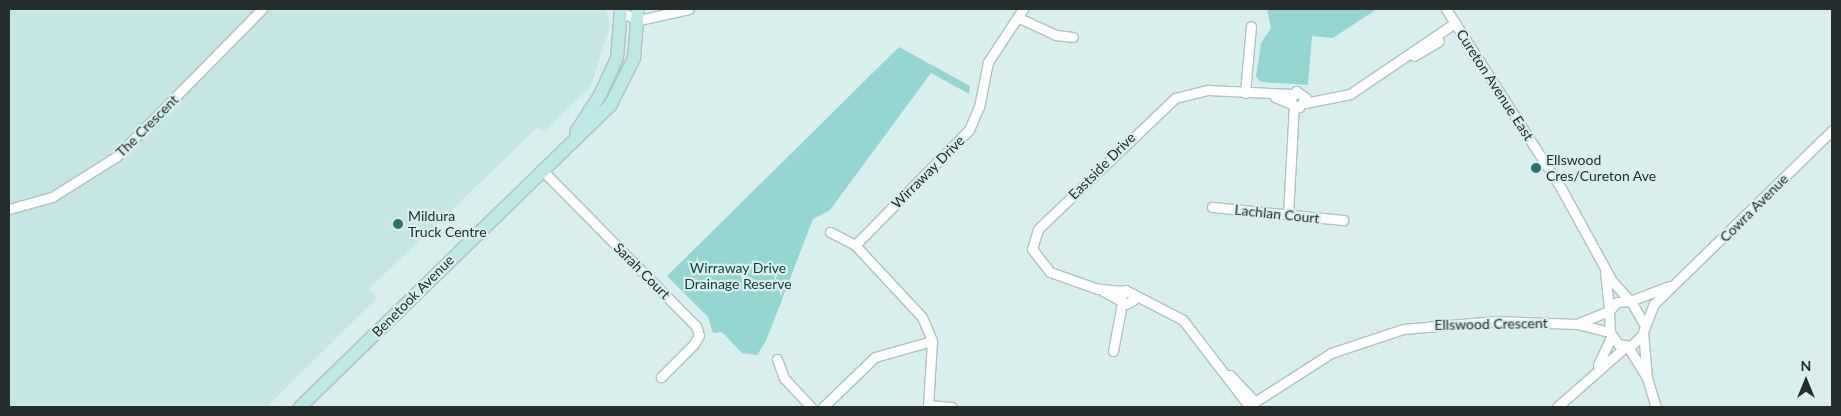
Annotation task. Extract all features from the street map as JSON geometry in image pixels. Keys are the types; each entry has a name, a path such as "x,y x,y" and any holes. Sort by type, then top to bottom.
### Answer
{"main road":[{"name":"Benetook Avenue","path":"569,142 610,78 619,48 624,10"},
{"name":"Benetook Avenue","path":"300,407 569,142 596,121 619,92 634,58 638,14"}],"street":[{"name":"The Crescent","path":"9,209 52,197 118,156 262,9"},
{"path":"638,14 689,9"},
{"name":"Cureton Avenue East","path":"1446,9 1562,190 1604,266 1630,300"},
{"name":"Benetook Avenue","path":"624,10 638,14"},
{"path":"1021,13 1048,32 1073,37"},
{"name":"Wirraway Drive","path":"855,245 969,130 979,107 988,62 1021,13"},
{"path":"1245,93 1251,26"},
{"name":"Eastside Drive","path":"1250,405 1223,368 1183,320 1151,302 1126,299 1098,288 1056,276 1036,259 1032,245 1038,229 1164,105 1197,91 1245,93 1298,101 1323,100 1350,94 1457,26"},
{"path":"1288,215 1298,101"},
{"name":"Cowra Avenue","path":"1643,328 1654,304 1832,130"},
{"name":"Sarah Court","path":"542,170 696,326 699,335 694,344 662,377"},
{"name":"Lachlan Court","path":"1212,207 1343,220"},
{"path":"830,232 855,245 915,306 932,341 928,406 952,407"},
{"path":"1595,370 1610,335 1604,266"},
{"path":"1609,310 1618,302 1630,300 1674,284"},
{"path":"1113,351 1126,299"},
{"path":"1630,300 1640,310 1647,378 1656,407"},
{"name":"Ellswood Crescent","path":"1577,324 1609,310"},
{"name":"Ellswood Crescent","path":"1250,405 1331,352 1402,329 1472,321 1577,324 1610,335"},
{"path":"1558,407 1595,370 1626,347 1639,341 1643,328"},
{"path":"1610,335 1626,347 1647,378"},
{"path":"823,407 875,357 932,341"},
{"path":"777,359 784,378 811,407"}],"shaded area":[{"path":"9,9 606,9 610,26 591,86 545,131 537,128 369,289 377,298 267,407 9,407"}],"green space":[{"path":"1267,9 1377,9 1333,38 1312,36 1308,85 1261,82 1256,77 1261,43 1271,28"},
{"name":"Wirraway Drive Drainage Reserve","path":"899,47 970,86 969,94 931,73 830,210 813,219 766,341 757,355 742,353 722,332 713,333 708,317 667,276"}],"place":[{"name":"Ellswood Cres/Cureton Ave","path":"1536,168"},
{"name":"Mildura Truck Centre","path":"398,224"}]}
